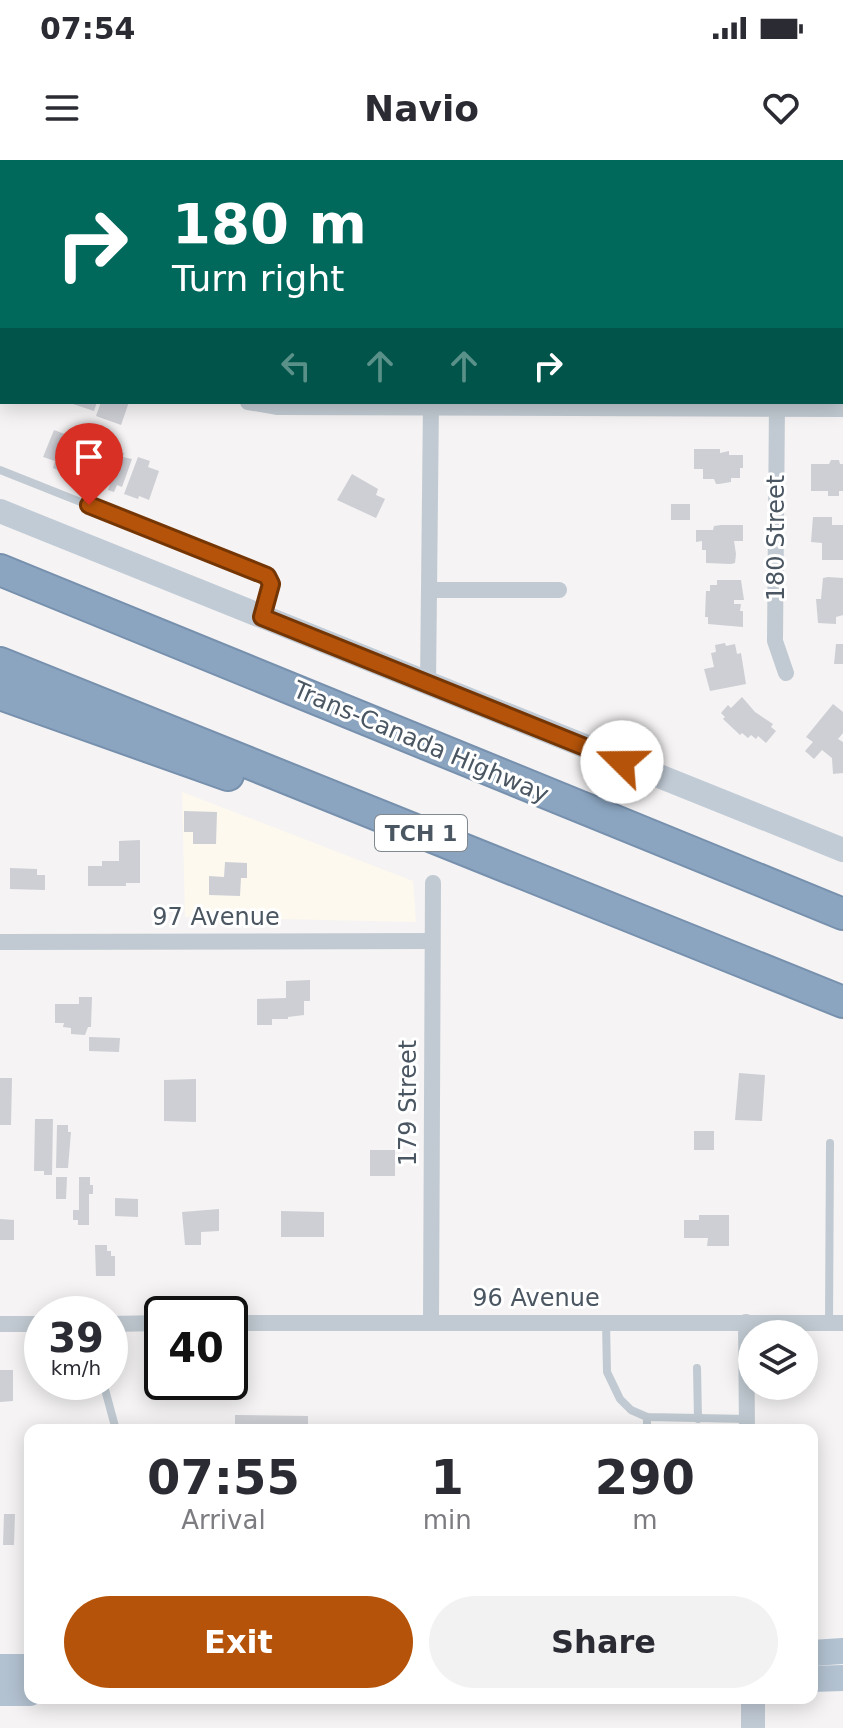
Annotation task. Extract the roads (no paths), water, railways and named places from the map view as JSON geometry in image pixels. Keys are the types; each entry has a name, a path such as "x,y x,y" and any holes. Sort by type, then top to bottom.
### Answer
{"highway":[{"name":"Trans-Canada Highway","path":"0,570 843,914"},
{"name":"TCH 1","path":"0,663 843,1002"},
{"path":"0,694 110,735 549,884"}],"main road":[{"path":"818,1653 843,1651"},
{"path":"0,1667 24,1667"},
{"path":"818,1679 843,1678"},
{"path":"0,1693 24,1693"}],"street":[{"path":"260,404 278,407 777,405 843,409"},
{"path":"428,684 431,404"},
{"name":"180 Street","path":"777,405 775,641 786,673"},
{"path":"0,511 843,850"},
{"path":"430,590 559,590"},
{"name":"179 Street","path":"431,1322 433,883"},
{"name":"97 Avenue","path":"0,942 432,941"},
{"name":"96 Avenue","path":"248,1323 738,1322"},
{"path":"0,1324 24,1324"},
{"path":"747,1400 747,1424"},
{"path":"753,1704 753,1728"}],"lane":[{"path":"0,470 267,576 271,584 262,617"},
{"path":"830,1143 836,1323"},
{"path":"606,1322 607,1372 620,1399 631,1410 647,1417 739,1424"},
{"path":"697,1368 698,1419"},
{"path":"108,1400 114,1424"},
{"path":"647,1417 647,1424"}]}
